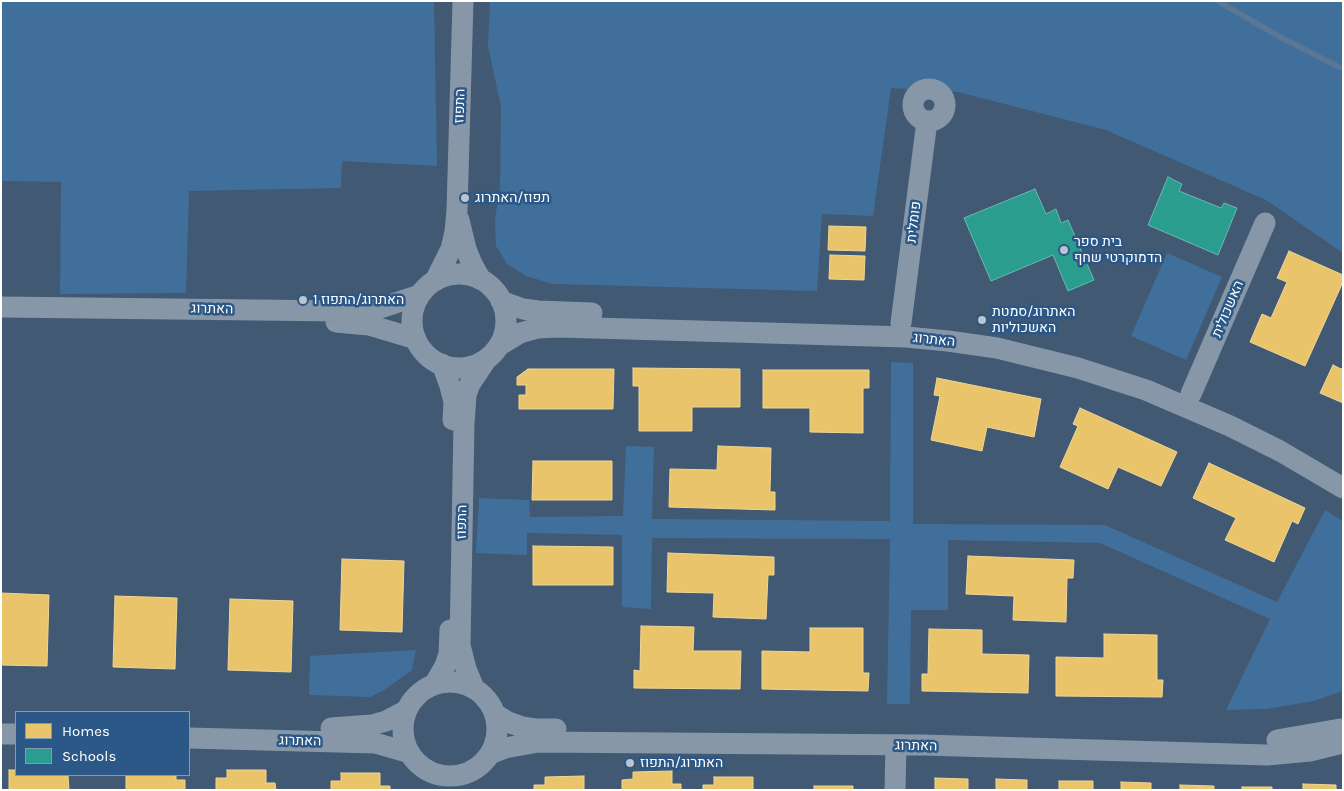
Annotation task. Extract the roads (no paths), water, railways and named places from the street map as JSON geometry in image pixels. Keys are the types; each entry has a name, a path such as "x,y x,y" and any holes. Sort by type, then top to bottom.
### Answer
{"street":[{"name":"התפוז","path":"428,288 451,249 455,232 463,1"},
{"name":"פומלית","path":"902,323 927,121"},
{"name":"התפוז","path":"457,210 466,249 481,280"},
{"name":"האשכולית","path":"1191,394 1265,223"},
{"path":"462,274 481,280 491,287 504,306 506,325 493,352 470,366 462,368 442,364 432,359 416,339 413,317 415,305 428,288 452,275 462,274"},
{"name":"האתרוג","path":"1,307 341,311 380,308 428,288"},
{"name":"האתרוג","path":"502,301 523,309 538,311 902,323 964,330 1048,346 1132,372 1191,394 1278,435 1343,472"},
{"name":"האתרוג","path":"1,318 332,322 369,324 416,339"},
{"name":"האתרוג","path":"493,352 520,333 538,328 559,327 906,337 996,348 1090,371 1146,390 1230,426 1272,447 1343,488"},
{"name":"התפוז","path":"474,688 466,669 460,645 464,423 466,395 470,384 493,352"},
{"name":"התפוז","path":"434,684 445,666 449,654 454,402 442,364"},
{"path":"456,682 474,688 483,695 495,714 497,734 490,754 482,763 450,783 438,774 427,770 410,753 403,734 407,710 412,700 434,684 456,682"},
{"name":"האתרוג","path":"190,725 358,727 386,721 407,710"},
{"name":"האתרוג","path":"495,714 508,722 522,727 555,730 1256,741 1282,740 1343,728"},
{"path":"1,721 15,721"},
{"path":"1,734 15,734"},
{"name":"האתרוג","path":"190,738 376,743 410,753"},
{"name":"האתרוג","path":"490,754 505,748 538,742 896,745 1266,755 1310,750 1343,743"},
{"path":"895,790 896,745"}],"waterway":[{"path":"1218,1 1280,37 1343,69"}],"place":[{"name":"תפוז/האתרוג","path":"465,198"},
{"name":"בית ספר הדמוקרטי שחף","path":"1064,250"},
{"name":"האתרוג/התפוז 1","path":"303,300"},
{"name":"האתרוג/סמטת האשכוליות","path":"982,320"},
{"name":"האתרוג/התפוז","path":"630,763"}]}
